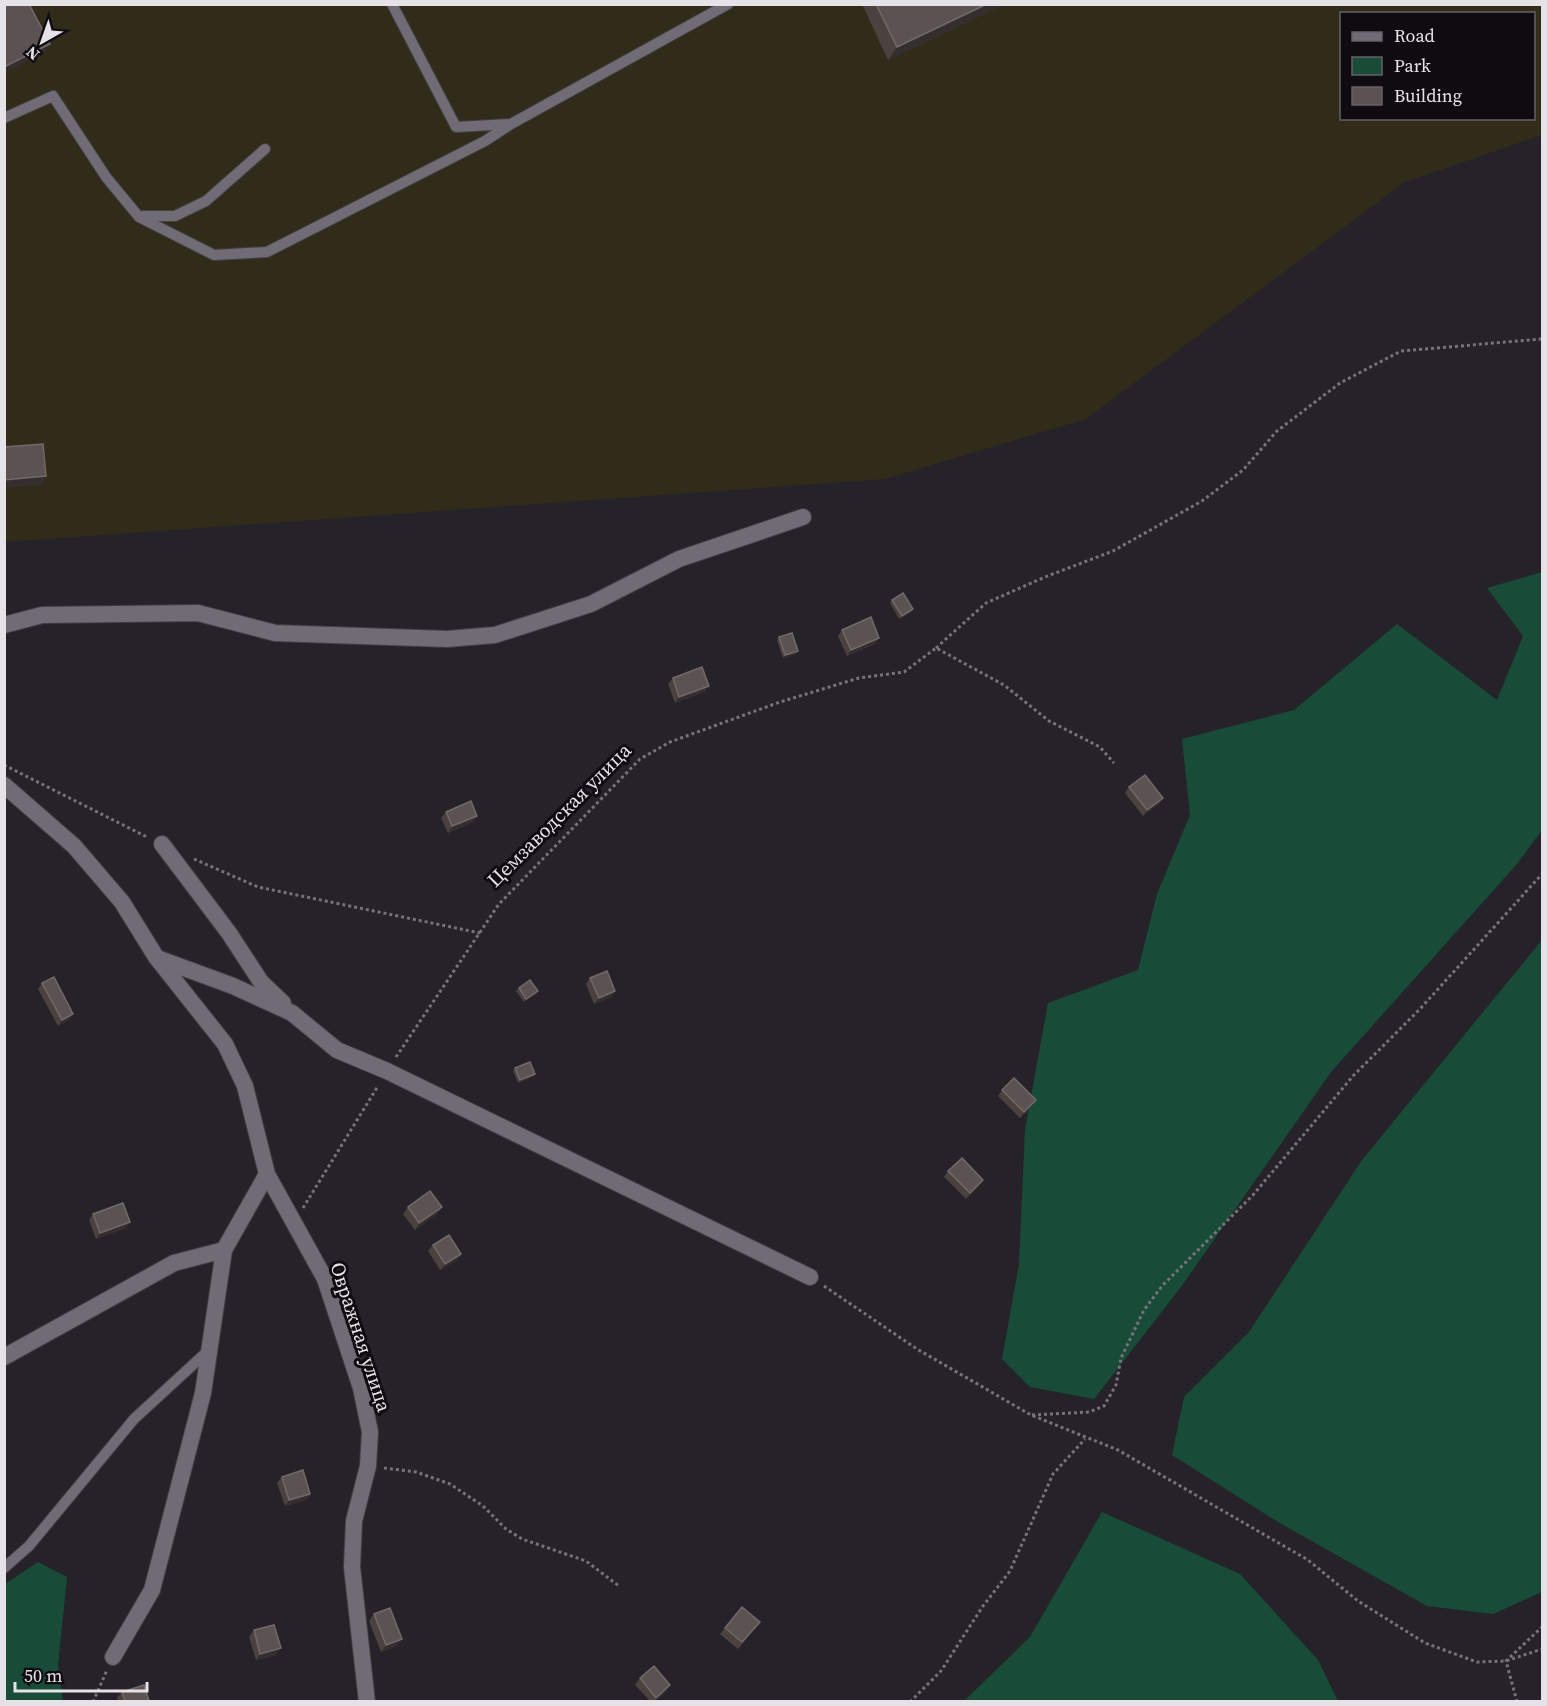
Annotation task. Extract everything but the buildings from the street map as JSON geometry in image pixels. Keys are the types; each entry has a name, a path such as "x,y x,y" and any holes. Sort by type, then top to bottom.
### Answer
{"street":[{"path":"4,625 42,615 114,616 198,613 275,633 447,639 495,635 591,604 679,558 803,517"},
{"name":"Овражная улица","path":"4,785 74,846 122,902 156,957 225,1044 245,1086 267,1174 325,1279 361,1388 370,1432 368,1466 354,1521 352,1567 367,1701"},
{"path":"162,844 229,933 261,982 292,1013 337,1050 387,1071 810,1277"},
{"path":"156,957 233,986 292,1013"},
{"path":"113,1657 152,1590 203,1393 224,1250 267,1174"},
{"path":"4,1358 174,1263 224,1250"}],"lane":[{"path":"392,4 456,127 511,124"},
{"path":"4,118 53,96 106,177 139,217 214,255 267,252 485,141 511,124 728,4"},
{"path":"139,217 175,216 206,201 265,149"},
{"path":"4,1568 29,1546 134,1419 211,1349"}],"path":[{"name":"Цемзаводская улица","path":"294,1223 387,1071 500,904 640,759 670,742 780,702 859,678 904,672 936,648 986,603 1045,576 1113,551 1202,501 1244,470 1277,431 1340,383 1401,351 1542,339"},
{"path":"936,648 1005,685 1049,722 1100,747 1113,763"},
{"path":"4,765 162,844"},
{"path":"194,858 258,887 481,933"},
{"path":"1031,1415 1089,1412 1104,1406 1116,1385 1121,1358 1144,1310 1162,1286 1253,1195 1353,1076 1420,1009 1542,874"},
{"path":"810,1277 917,1349 1031,1415 1085,1439 1118,1450 1308,1560 1358,1601 1425,1642 1477,1662 1506,1661 1542,1649"},
{"path":"910,1701 941,1671 983,1606 1010,1571 1053,1474 1085,1439"},
{"path":"368,1466 416,1472 450,1484 483,1506 506,1529 522,1539 586,1561 619,1586"},
{"path":"1506,1661 1542,1626"},
{"path":"93,1701 113,1657"},
{"path":"1506,1661 1516,1701"}],"shaded area":[{"path":"5,5 1542,5 1542,135 1405,182 1086,419 885,479 5,542"}],"green space":[{"path":"1542,572 1542,830 1517,864 1331,1072 1181,1287 1094,1399 1030,1387 1002,1359 1019,1264 1025,1130 1048,1003 1138,970 1157,894 1190,815 1182,739 1294,710 1397,624 1497,700 1523,636 1487,588"},
{"path":"1542,940 1542,1592 1493,1614 1427,1606 1278,1522 1172,1455 1184,1397 1249,1332 1362,1160"},
{"path":"1102,1512 1240,1574 1318,1660 1338,1701 964,1701 1030,1637"},
{"path":"38,1562 67,1577 58,1665 63,1701 5,1701 5,1584"}]}
